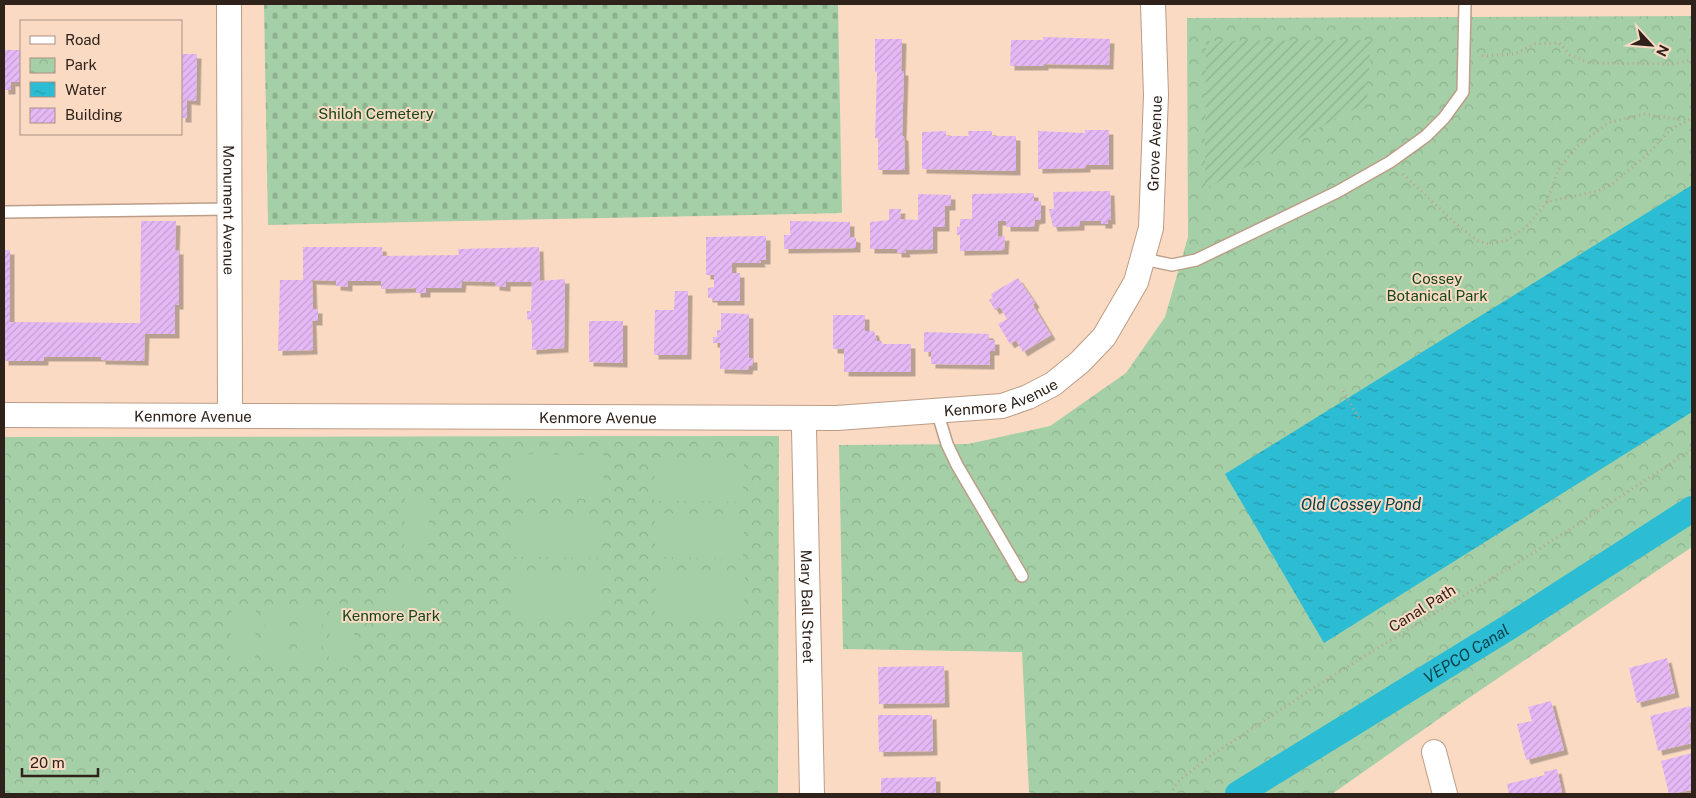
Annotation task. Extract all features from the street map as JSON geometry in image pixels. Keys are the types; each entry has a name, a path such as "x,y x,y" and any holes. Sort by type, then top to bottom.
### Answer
{"street":[{"name":"Monument Avenue","path":"229,4 230,416"},
{"name":"Grove Avenue","path":"1136,282 1144,259 1152,218 1156,95 1153,4"},
{"name":"Kenmore Avenue","path":"4,415 837,418 1002,406 1028,397 1052,384 1080,362 1104,337 1136,282"},
{"name":"Mary Ball Street","path":"801,418 804,429 812,794"},
{"path":"1434,752 1445,794"}],"lane":[{"path":"1144,259 1172,265 1196,260 1337,192 1390,162 1426,136 1444,118 1463,92 1465,4"},
{"path":"4,212 229,209"},
{"path":"938,411 947,444 957,465 1022,576"}],"path":[{"path":"1464,58 1515,54 1535,44 1559,43 1570,55 1589,63 1673,64 1692,60"},
{"path":"1390,162 1455,223 1478,241 1489,244 1506,240 1526,227 1547,202 1558,170 1576,147 1608,123 1644,114 1684,120"},
{"path":"1547,202 1601,190 1612,184 1647,155 1671,129 1684,120 1692,118"},
{"path":"1343,391 1360,420"},
{"name":"Canal Path","path":"1170,794 1178,782 1206,760 1296,700 1532,553 1692,450"}],"green space":[{"name":"Shiloh Cemetery","path":"264,4 838,4 842,213 268,225"},
{"name":"Cossey Botanical Park","path":"1692,16 1692,547 1460,704 1332,794 1031,794 1029,792 1022,652 843,649 839,445 968,444 1050,426 1126,373 1165,317 1188,237 1187,18"},
{"path":"1371,40 1367,102 1205,189 1206,41"},
{"name":"Kenmore Park","path":"779,436 778,794 4,794 4,437"},
{"path":"514,454 604,455 603,499 514,498"},
{"path":"655,457 744,458 743,502 654,501"},
{"path":"405,492 430,493 428,550 404,550"},
{"path":"514,513 603,515 602,558 513,557"},
{"path":"655,513 745,515 743,559 655,557"},
{"path":"656,572 745,573 744,617 655,616"},
{"path":"512,574 601,575 600,619 512,618"},
{"path":"388,586 426,586 425,630 388,630"},
{"path":"232,604 256,605 255,662 230,661"},
{"path":"265,604 290,604 288,662 264,661"},
{"path":"298,606 323,607 321,664 297,664"},
{"path":"330,610 355,610 353,668 329,667"}],"water":[{"name":"Old Cossey Pond","path":"1692,185 1692,412 1324,643 1225,474"}],"building":[{"path":"1043,37 1110,39 1109,65 1044,64 1044,66 1010,66 1011,40 1043,40"},
{"path":"875,39 902,39 901,71 904,71 902,136 904,136 905,170 878,170 878,138 875,138 877,72 875,72"},
{"path":"4,50 20,50 20,82 11,82 11,90 4,90"},
{"path":"182,54 197,54 196,101 187,100 187,118 182,118"},
{"path":"1085,130 1109,130 1109,165 1086,165 1086,168 1038,169 1038,131 1085,133"},
{"path":"946,131 946,136 969,136 968,131 992,131 992,136 1016,136 1016,171 922,169 922,132"},
{"path":"1110,191 1111,220 1108,220 1108,224 1101,224 1101,221 1080,221 1080,226 1053,227 1049,209 1054,209 1053,192"},
{"path":"1034,193 1034,201 1041,201 1041,219 1035,220 1034,227 1006,227 1006,221 998,221 998,237 1005,236 1004,250 960,251 960,235 957,235 957,227 960,227 960,219 972,219 972,194"},
{"path":"918,194 951,195 951,206 945,206 945,227 933,227 933,249 905,250 906,253 897,253 897,249 870,249 870,222 889,220 889,209 901,209 900,219 918,220"},
{"path":"141,221 176,221 175,250 179,250 179,305 175,305 175,334 145,334 144,361 101,360 101,357 44,357 44,361 4,361 4,250 10,250 10,322 140,323"},
{"path":"790,221 850,222 850,237 856,238 856,248 784,249 784,235 790,235"},
{"path":"766,236 766,260 760,260 761,263 732,263 732,273 740,273 740,301 713,301 713,298 708,298 708,288 714,287 714,275 706,275 706,237"},
{"path":"303,247 382,247 383,256 459,255 458,249 539,247 540,281 565,279 564,348 532,350 532,320 527,319 527,311 531,311 532,282 506,282 506,287 495,286 495,282 462,281 461,288 426,288 426,293 416,293 416,288 381,289 381,281 348,281 348,287 336,286 336,281 312,280 313,309 318,309 318,321 312,321 313,350 278,351 280,280 303,280"},
{"path":"1018,278 1035,303 1033,305 1051,335 1023,352 1016,340 1010,344 998,324 1007,319 1000,307 995,310 989,300 993,298 991,294"},
{"path":"675,291 688,291 687,355 654,355 655,310 674,310"},
{"path":"721,313 749,314 749,358 753,358 753,366 749,366 748,370 720,369 720,343 713,343 713,337 717,337 717,330 721,330"},
{"path":"833,315 865,315 865,331 874,331 877,341 882,341 882,344 911,344 911,372 844,372 844,349 833,349"},
{"path":"589,321 623,321 623,363 589,362"},
{"path":"924,332 989,334 989,340 995,340 995,351 990,351 990,365 931,364 931,352 924,352"},
{"path":"1667,658 1675,693 1637,703 1629,668"},
{"path":"944,666 945,703 879,704 878,667"},
{"path":"1551,701 1564,750 1526,760 1517,724 1532,721 1528,707"},
{"path":"1691,706 1692,722 1689,723 1692,743 1658,751 1650,716"},
{"path":"878,715 932,715 933,751 879,752"},
{"path":"1692,753 1692,790 1669,794 1661,761"},
{"path":"1557,769 1562,792 1550,794 1509,794 1507,784 1545,775 1544,772"},
{"path":"936,777 936,794 881,794 881,778"}],"waterway":[{"name":"VEPCO Canal","path":"1238,794 1509,627 1692,509"}]}
